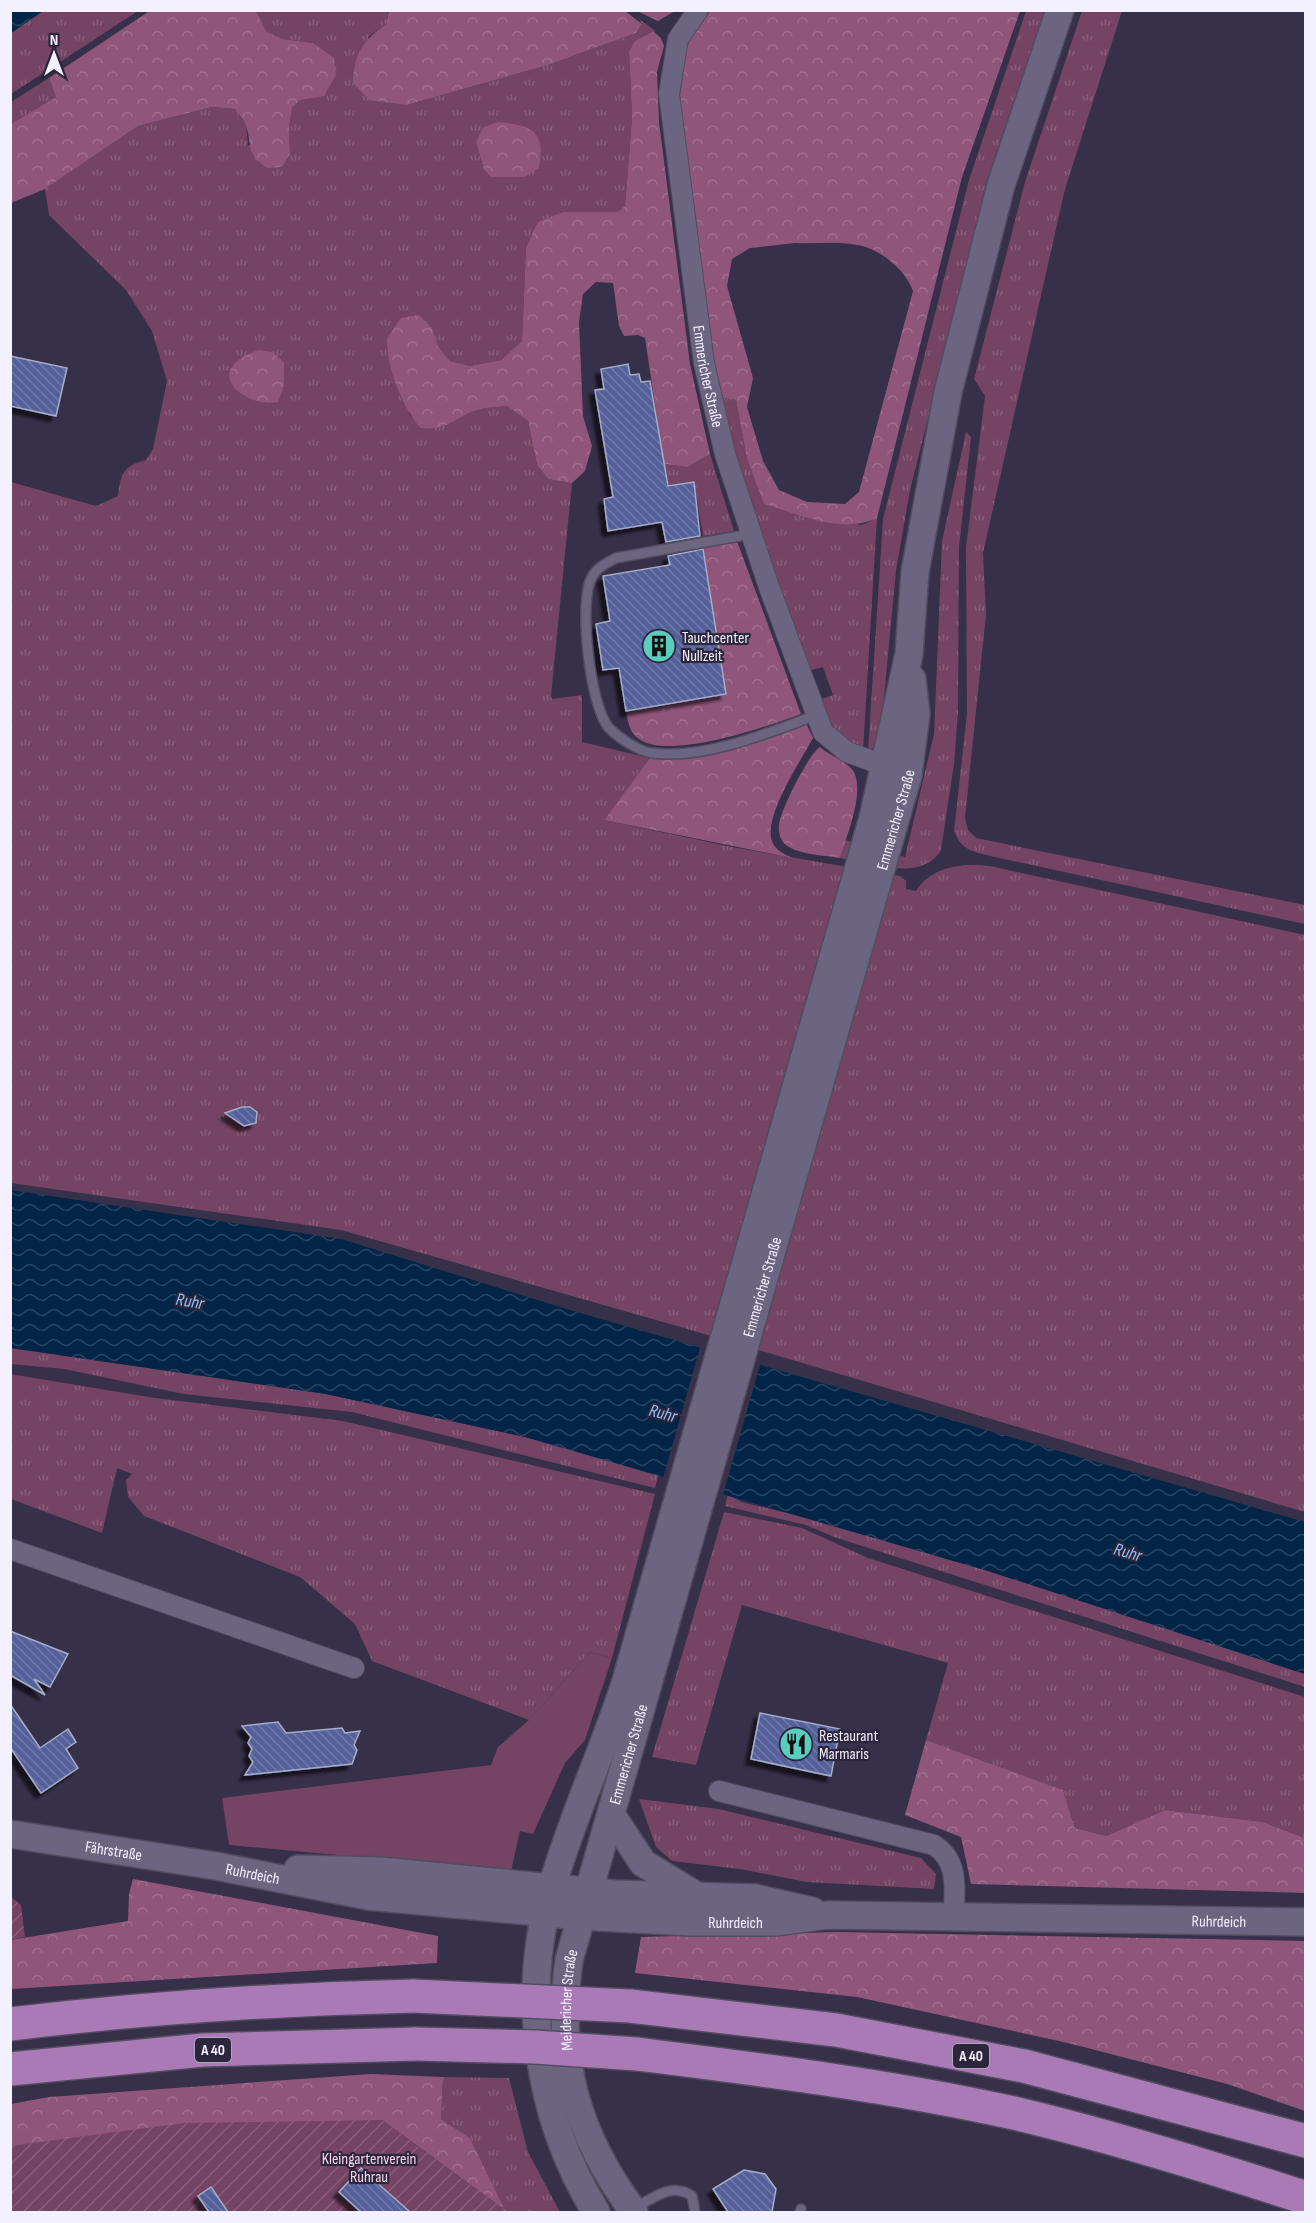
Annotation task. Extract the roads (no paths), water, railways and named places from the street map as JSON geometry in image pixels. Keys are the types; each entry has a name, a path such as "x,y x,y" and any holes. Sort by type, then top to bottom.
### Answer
{"highway":[{"name":"A 40","path":"10,2024 97,2014 281,2000 414,1996 630,2006 836,2030 1024,2066 1305,2141"},
{"name":"A 40","path":"10,2069 204,2050 416,2044 535,2047 637,2054 845,2081 1018,2114 1173,2155 1305,2198"}],"main road":[{"name":"Emmericher Straße","path":"875,849 886,766 909,654 915,572 948,392 1000,185 1060,10"},
{"name":"Emmericher Straße","path":"584,1904 612,1816 637,1684 875,849 908,775 916,714 909,654"},
{"name":"Emmericher Straße","path":"549,1900 606,1742 637,1684"},
{"path":"612,1816 643,1863 696,1895"},
{"name":"Fährstraße","path":"10,1834 216,1866"},
{"name":"Ruhrdeich","path":"216,1866 368,1896 549,1900 691,1922 776,1922 828,1915 1305,1922"},
{"name":"Ruhrdeich","path":"584,1904 696,1895 755,1898 828,1915"},
{"name":"Meidericher Straße","path":"549,1900 536,1997 540,2060 551,2115 574,2175 596,2212"},
{"name":"Meidericher Straße","path":"584,1904 569,1960 563,2003 566,2059 574,2099 589,2137 602,2165 631,2212"}],"street":[{"name":"Emmericher Straße","path":"698,10 678,39 669,94 704,363 725,454 751,534 823,732 847,752 886,766"},
{"path":"10,1549 354,1668"},
{"path":"719,1791 934,1845 945,1852 952,1861 954,1917"}],"lane":[{"path":"751,534 616,558 601,566 591,578 585,609 592,690 608,727 637,748 652,753 697,751 742,741 816,715"},
{"path":"631,2212 674,2189 684,2190 692,2196 694,2212"}],"water":[{"path":"11,10 43,10 43,11 11,33"},
{"name":"Ruhr","path":"10,1190 341,1239 570,1310 1305,1522 1305,1674 988,1571 525,1437 326,1394 11,1348"}],"place":[{"name":"Tauchcenter Nullzeit","path":"659,646"},
{"name":"Restaurant Marmaris","path":"796,1744"}],"park label":[{"name":"Kleingartenverein Ruhrau","path":"369,2167"}]}
